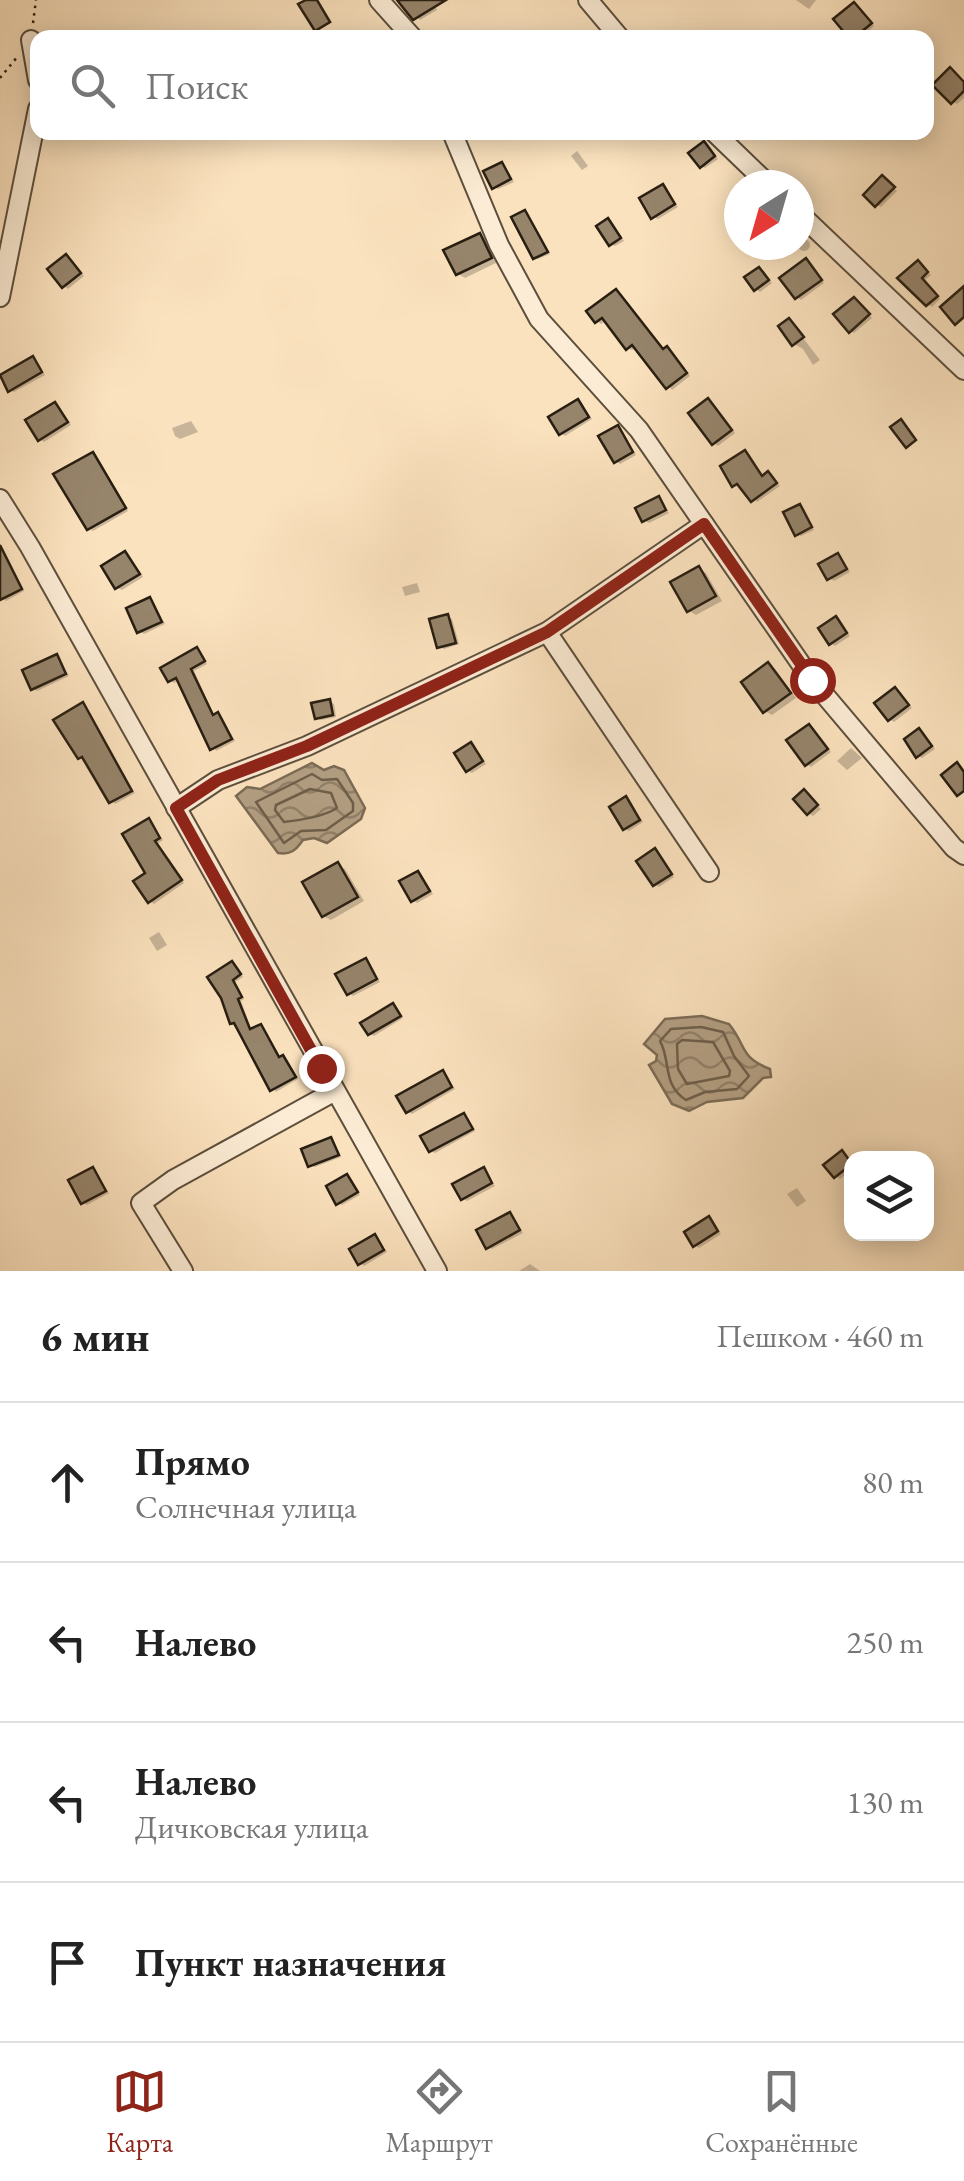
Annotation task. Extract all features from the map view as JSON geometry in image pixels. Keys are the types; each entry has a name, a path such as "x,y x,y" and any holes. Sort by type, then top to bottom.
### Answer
{"street":[{"path":"380,0 406,30"},
{"path":"588,0 613,30"},
{"path":"0,297 32,140"},
{"path":"455,140 500,246 539,319 639,430 812,680 964,855"},
{"path":"722,140 754,170"},
{"path":"814,227 964,370"},
{"path":"0,499 438,1271"},
{"path":"176,808 218,780 307,746 547,632 704,524"},
{"path":"547,632 710,872"},
{"path":"183,1271 141,1203 173,1180 335,1092"}],"water":[{"path":"312,763 324,770 334,766 344,770 365,808 361,819 327,843 314,838 303,840 293,851 278,853 236,796 247,787 260,789"},
{"path":"702,1016 729,1024 748,1055 770,1069 771,1077 763,1078 743,1098 707,1102 689,1111 672,1104 649,1065 657,1055 644,1044 665,1019"}],"building":[{"path":"317,0 330,22 314,30 298,4"},
{"path":"397,0 446,0 413,20"},
{"path":"854,2 872,23 864,30 842,30 833,19"},
{"path":"950,67 964,82 964,91 951,104 934,83"},
{"path":"704,141 715,156 700,168 688,153"},
{"path":"502,162 511,179 492,189 483,171"},
{"path":"882,175 895,187 875,207 863,195"},
{"path":"663,184 675,204 651,219 639,198"},
{"path":"525,210 548,252 533,259 511,217"},
{"path":"608,218 621,238 609,246 596,226"},
{"path":"480,233 492,258 456,275 443,250"},
{"path":"66,254 81,273 62,288 47,269"},
{"path":"807,260 822,280 795,299 779,278"},
{"path":"918,260 928,272 922,278 938,296 926,306 897,278"},
{"path":"759,267 769,280 754,291 744,277"},
{"path":"964,286 964,317 955,325 940,307"},
{"path":"616,289 687,373 666,389 632,345 626,350 602,318 595,323 586,311"},
{"path":"854,297 870,314 849,333 833,314"},
{"path":"789,318 804,337 792,346 778,326"},
{"path":"33,356 42,372 8,392 0,375"},
{"path":"708,398 732,430 712,445 688,413"},
{"path":"578,399 589,417 559,435 548,417"},
{"path":"55,402 68,422 38,441 25,420"},
{"path":"901,419 916,440 906,448 890,427"},
{"path":"618,425 633,452 614,463 598,436"},
{"path":"745,450 762,476 768,471 777,483 751,502 737,484 732,487 720,466"},
{"path":"93,452 126,508 87,530 53,474"},
{"path":"659,496 666,510 642,522 635,508"},
{"path":"800,504 812,527 795,536 783,512"},
{"path":"0,545 22,589 0,600"},
{"path":"125,551 140,574 115,589 101,566"},
{"path":"838,553 847,569 827,580 818,564"},
{"path":"699,566 716,596 687,612 670,582"},
{"path":"150,597 162,622 137,633 126,608"},
{"path":"448,614 456,643 437,648 429,619"},
{"path":"836,616 847,633 829,645 818,628"},
{"path":"197,647 205,661 191,669 213,715 218,712 232,739 210,750 176,678 168,682 160,668"},
{"path":"57,654 66,674 31,690 22,670"},
{"path":"768,662 791,693 763,713 741,682"},
{"path":"895,687 909,705 888,721 874,703"},
{"path":"330,699 333,715 315,719 311,703"},
{"path":"83,702 132,791 109,803 82,757 78,759 53,720"},
{"path":"809,724 828,749 805,766 786,740"},
{"path":"919,728 932,746 916,758 904,739"},
{"path":"471,742 483,761 466,772 454,753"},
{"path":"957,762 964,772 964,791 957,796 941,775"},
{"path":"804,789 818,805 807,815 793,799"},
{"path":"626,796 640,820 623,830 609,807"},
{"path":"149,818 160,838 155,841 182,880 148,903 133,881 145,873 122,834"},
{"path":"655,848 672,874 653,886 636,861"},
{"path":"338,862 358,897 322,917 302,882"},
{"path":"418,871 430,891 411,902 399,881"},
{"path":"366,958 377,979 347,995 335,974"},
{"path":"232,961 241,974 233,980 250,1029 261,1024 279,1057 283,1055 296,1077 270,1091 207,977"},
{"path":"393,1003 401,1016 368,1035 360,1023"},
{"path":"443,1070 452,1087 406,1113 396,1096"},
{"path":"464,1113 473,1129 429,1152 420,1136"},
{"path":"331,1137 339,1155 308,1167 301,1149"},
{"path":"842,1150 844,1153 844,1170 834,1178 823,1165"},
{"path":"93,1167 106,1191 81,1204 68,1180"},
{"path":"484,1167 492,1183 461,1200 452,1184"},
{"path":"347,1174 358,1192 336,1205 326,1186"},
{"path":"510,1212 520,1230 486,1249 476,1230"},
{"path":"709,1216 718,1231 693,1247 684,1232"},
{"path":"375,1234 384,1250 358,1265 349,1249"}],"route":[{"path":"321,1068 176,808 218,780 307,746 547,632 704,524 812,680"}]}
